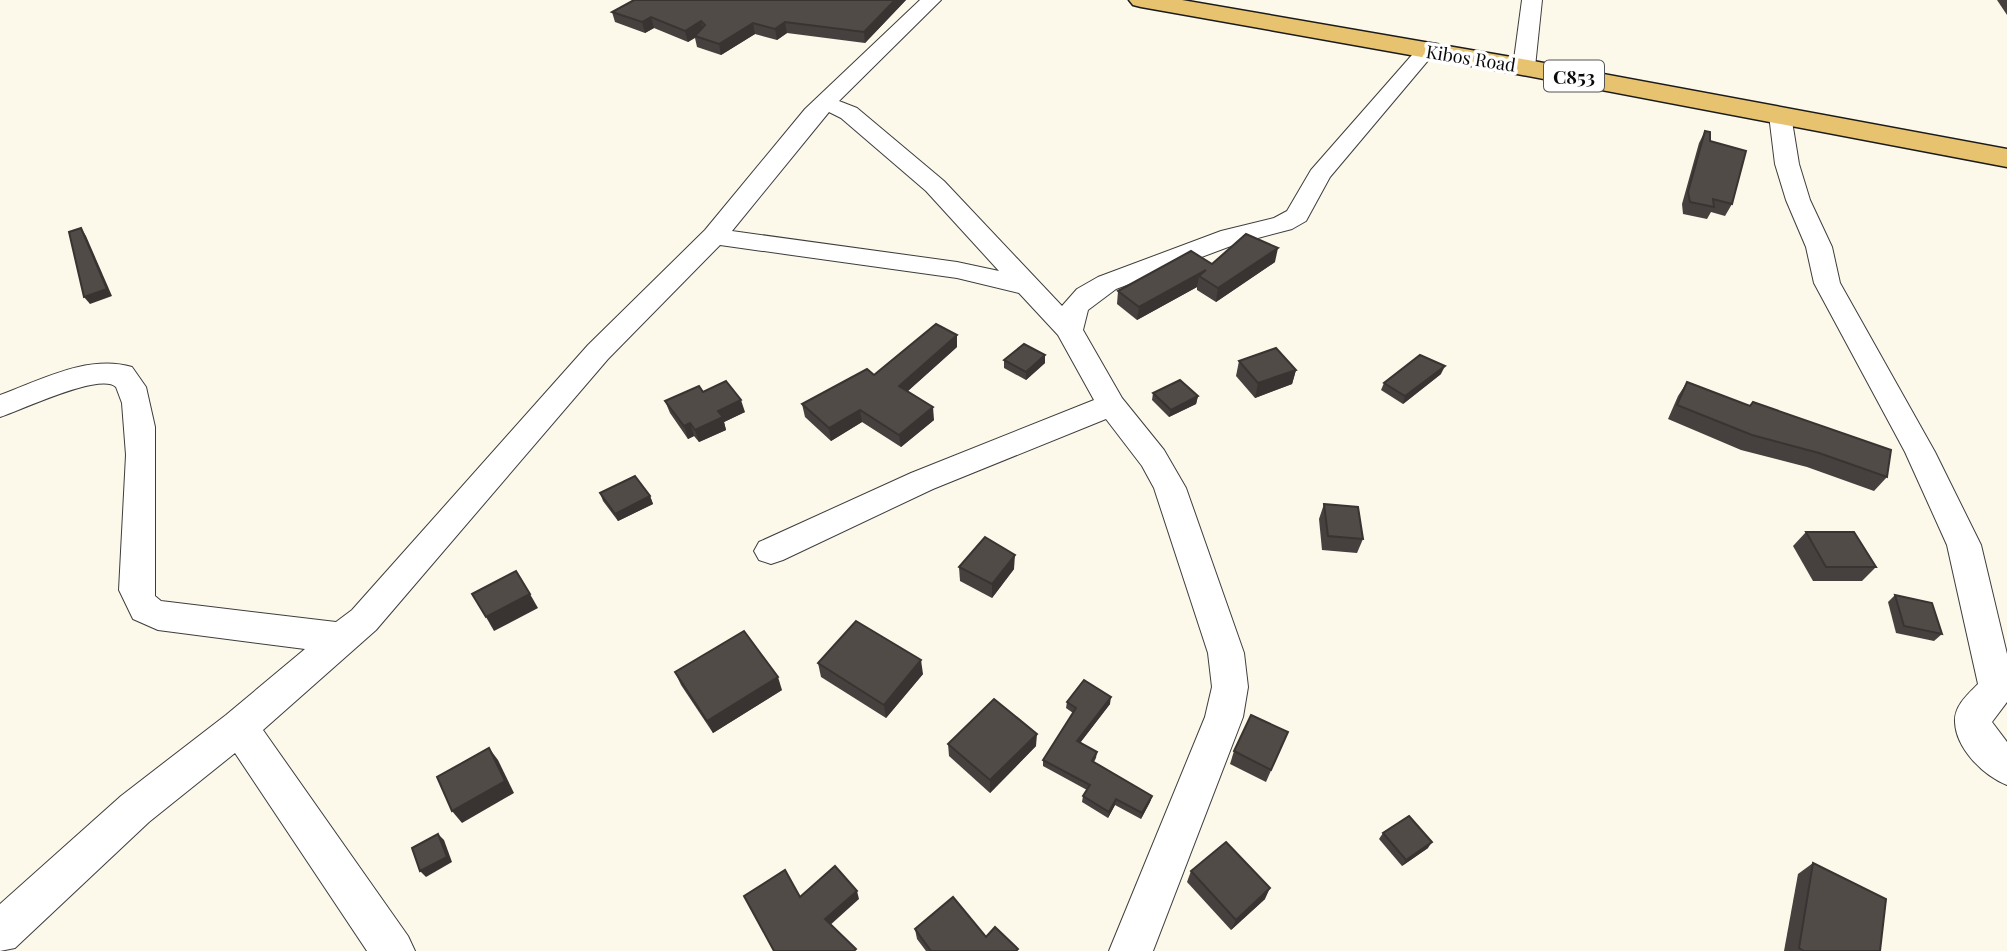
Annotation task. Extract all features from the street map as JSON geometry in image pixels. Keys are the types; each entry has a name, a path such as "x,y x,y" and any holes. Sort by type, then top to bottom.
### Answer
{"main road":[{"name":"Kibos Road","path":"1141,0 1524,67 2007,158"}],"street":[{"path":"0,933 135,809 239,727 364,620 598,352 715,236 820,107 931,0"},
{"path":"1524,67 1532,0"},
{"path":"1069,330 1075,307 1087,295 1107,283 1230,237 1283,224 1297,216 1319,175 1426,51"},
{"path":"820,107 835,105 849,113 935,186 1069,330 1111,405 1153,458 1170,488 1226,653 1230,687 1224,717 1131,951"},
{"path":"1780,115 1787,164 1798,200 1819,247 1827,283 1920,452 1964,545 1996,684 1995,691 1974,715 1973,724 1990,752 2007,767"},
{"path":"715,236 957,271 1028,286"},
{"path":"0,407 85,376 110,372 122,374 132,388 139,417 141,496 136,590 139,603 145,611 341,638"},
{"path":"771,551 880,499 1111,405"},
{"path":"239,727 393,951"}],"building":[{"path":"634,0 895,0 864,32 785,22 775,29 753,23 719,44 695,36 705,25 701,21 685,31 651,17 642,22 612,12"},
{"path":"1705,131 1710,132 1710,141 1746,151 1732,204 1713,199 1714,207 1690,202 1688,192"},
{"path":"81,228 107,289 84,297 69,232"},
{"path":"1246,234 1278,248 1218,288 1199,276 1206,270 1139,307 1118,291 1191,251 1212,264"},
{"path":"936,324 957,335 899,386 933,407 899,435 860,410 829,428 802,404 867,369 874,375"},
{"path":"1024,344 1045,355 1026,372 1004,360"},
{"path":"1276,348 1296,370 1258,383 1239,361"},
{"path":"1420,355 1445,366 1405,396 1384,383"},
{"path":"1180,380 1198,396 1171,410 1153,393"},
{"path":"726,381 741,400 718,411 723,417 695,430 690,423 684,426 665,401 699,386 703,392"},
{"path":"1687,382 1750,406 1753,402 1891,450 1887,477 1819,453 1752,435 1677,405"},
{"path":"635,476 650,496 615,514 600,493"},
{"path":"1324,504 1358,507 1363,539 1328,536"},
{"path":"1806,532 1854,532 1876,567 1826,567"},
{"path":"985,537 1015,555 992,584 959,567"},
{"path":"516,571 530,594 486,617 472,594"},
{"path":"1895,595 1932,603 1942,634 1904,626"},
{"path":"856,621 921,660 884,705 818,663"},
{"path":"744,631 778,677 707,721 675,672"},
{"path":"1084,680 1111,697 1077,741 1097,752 1092,761 1152,796 1142,813 1116,799 1109,812 1083,796 1090,785 1043,760 1076,708 1067,702"},
{"path":"994,699 1037,734 990,780 948,744"},
{"path":"1251,715 1288,732 1271,770 1234,751"},
{"path":"489,748 505,781 452,811 437,777"},
{"path":"1409,816 1432,842 1406,860 1383,833"},
{"path":"438,834 447,857 420,871 412,848"},
{"path":"1226,842 1270,888 1236,920 1191,871"},
{"path":"1813,863 1886,899 1880,951 1804,951 1799,948"},
{"path":"835,866 857,891 825,919 856,949 774,951 744,896 785,870 800,897"},
{"path":"953,897 986,937 995,927 1018,949 931,951 915,929"}]}
